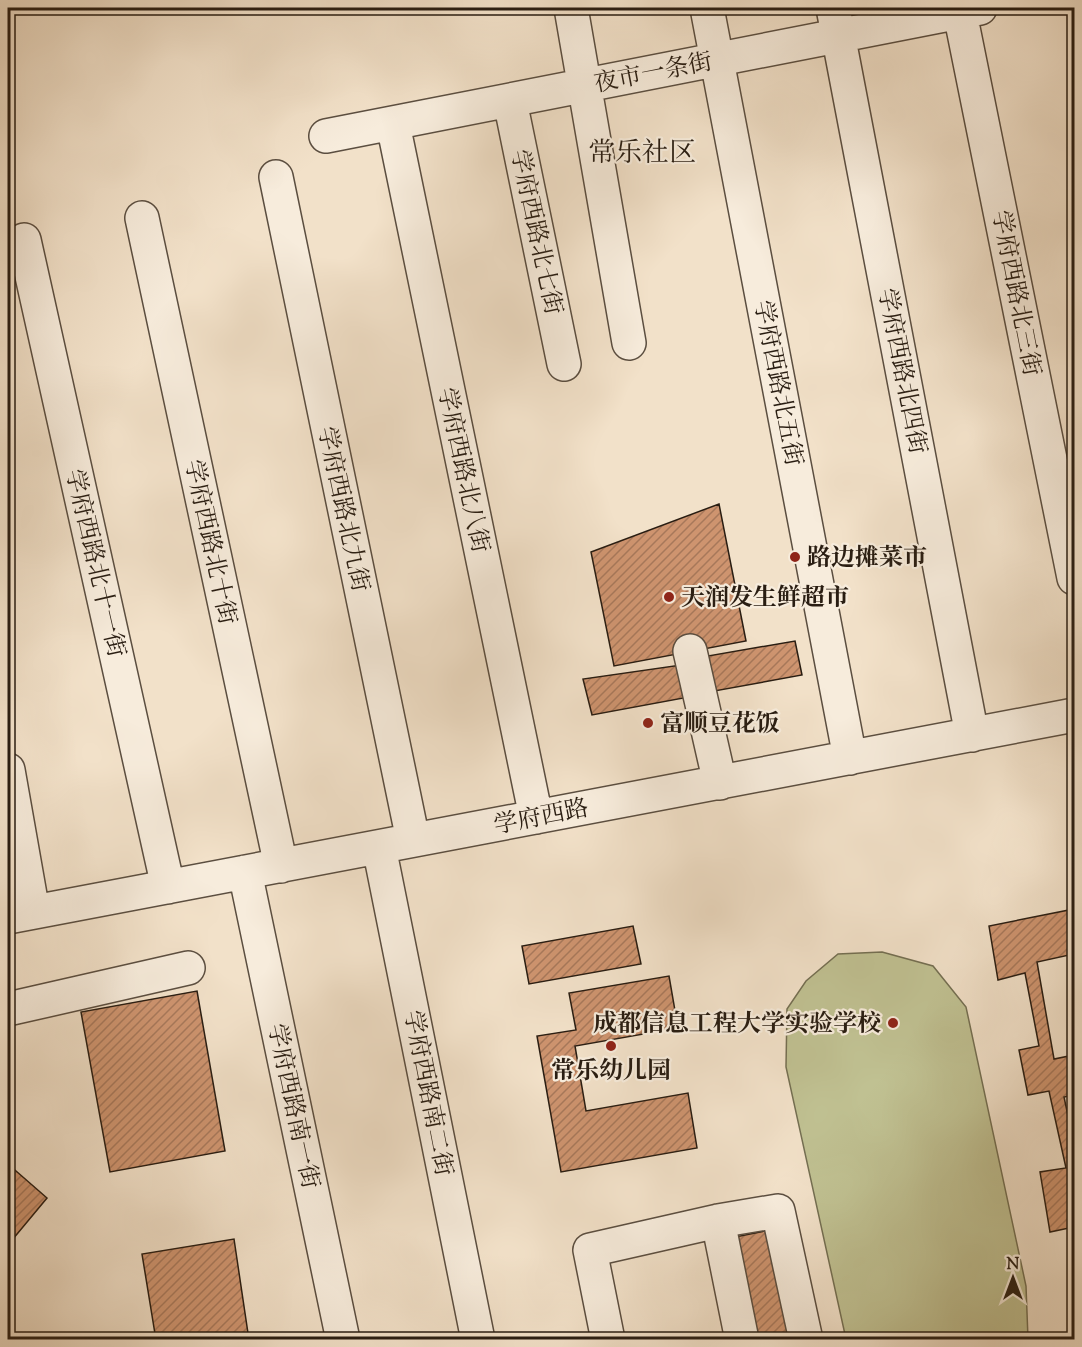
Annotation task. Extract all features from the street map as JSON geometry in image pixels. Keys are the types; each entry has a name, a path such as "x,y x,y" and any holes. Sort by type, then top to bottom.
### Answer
{"street":[{"path":"571,8 629,343"},
{"name":"学府西路北五街","path":"707,8 850,758"},
{"name":"夜市一条街","path":"326,136 718,59 836,22 966,9"},
{"name":"学府西路北三街","path":"966,9 1074,578"},
{"name":"学府西路北四街","path":"836,22 972,735"},
{"name":"学府西路北七街","path":"510,100 564,364"},
{"name":"学府西路北八街","path":"393,124 536,817"},
{"name":"学府西路北九街","path":"276,177 412,840"},
{"name":"学府西路北十街","path":"142,218 281,866"},
{"name":"学府西路北十一街","path":"24,240 168,887"},
{"path":"690,651 720,783"},
{"name":"学府西路","path":"20,915 1074,715"},
{"path":"8,770 20,915"},
{"name":"学府西路南二街","path":"379,847 478,1340"},
{"name":"学府西路南一街","path":"245,872 343,1340"},
{"path":"8,1009 188,968"},
{"path":"608,1340 590,1250 718,1221 777,1211 806,1340"},
{"path":"718,1221 742,1340"}],"green space":[{"path":"882,952 933,966 966,1007 1026,1286 1028,1339 846,1339 786,1067 787,1009 806,981 838,954"}],"building":[{"name":"天润发生鲜超市","path":"719,504 746,641 614,666 591,552"},
{"path":"795,641 802,675 709,692 702,657"},
{"path":"681,665 689,697 592,715 583,679"},
{"path":"1074,909 1074,954 1037,962 1054,1059 1074,1055 1074,1095 1064,1097 1074,1144 1074,1227 1050,1232 1040,1172 1066,1168 1049,1091 1028,1095 1019,1050 1039,1046 1025,973 998,980 989,926"},
{"path":"633,926 641,964 529,984 522,946"},
{"path":"669,976 678,1028 575,1046 586,1111 688,1093 697,1148 561,1172 537,1036 576,1030 569,993"},
{"path":"197,991 225,1151 110,1172 81,1012"},
{"path":"8,1164 47,1198 8,1245"},
{"path":"770,1230 793,1340 756,1340 735,1237"},
{"path":"234,1239 249,1340 156,1340 142,1254"}],"place":[{"name":"路边摊菜市","path":"795,557"},
{"name":"天润发生鲜超市","path":"669,597"},
{"name":"富顺豆花饭","path":"648,723"},
{"name":"成都信息工程大学实验学校","path":"893,1023"},
{"name":"常乐幼儿园","path":"611,1046"}],"district":[{"name":"常乐社区","path":"642,152"}]}
